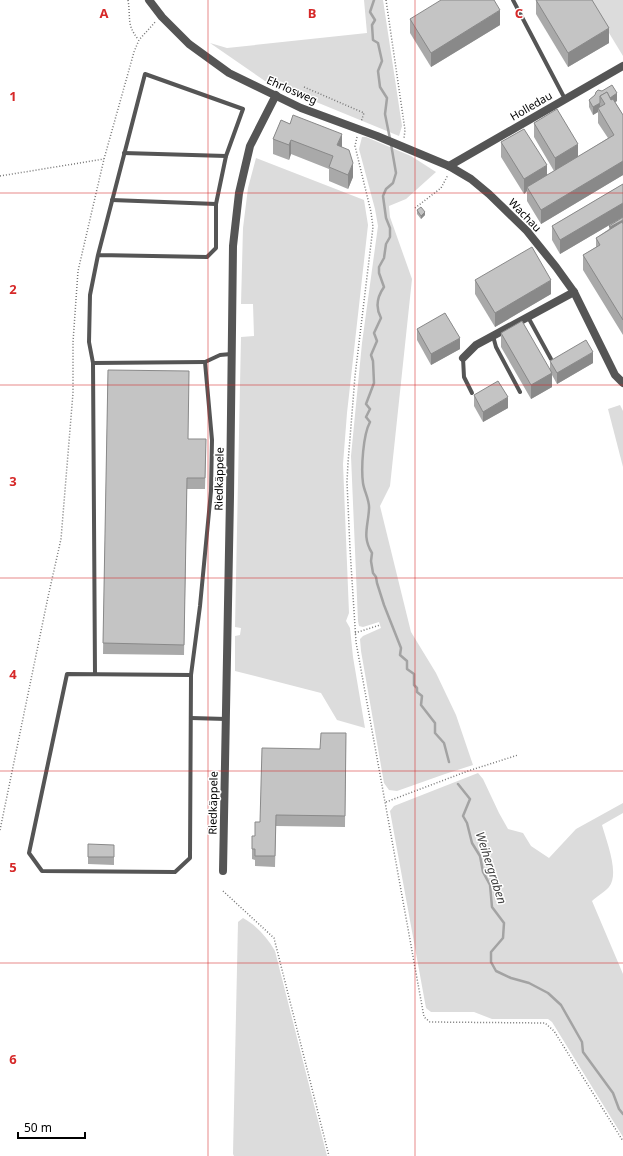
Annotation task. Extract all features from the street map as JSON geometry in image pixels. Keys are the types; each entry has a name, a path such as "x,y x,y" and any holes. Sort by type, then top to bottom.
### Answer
{"street":[{"name":"Ehrlosweg","path":"149,0 189,44 229,72 301,108 377,136 451,167"},
{"name":"Holledau","path":"451,167 623,66"},
{"name":"Riedkäppele","path":"223,871 232,246 239,193 250,146 276,95"},
{"name":"Wachau","path":"451,167 471,179 489,194 527,231 556,266 574,292 599,344 616,375 623,384"},
{"path":"463,358 476,346 574,292"}],"lane":[{"path":"513,0 565,99"},
{"path":"95,674 94,363 89,342 90,295 98,255 145,74 243,109 226,156 216,204 216,248 207,257 98,255"},
{"path":"124,153 226,156"},
{"path":"112,200 216,204"},
{"path":"528,317 551,359"},
{"path":"493,336 496,347 520,392"},
{"path":"94,363 205,362 220,355 231,354"},
{"path":"463,358 464,377 472,393"},
{"path":"192,675 67,674 29,854 42,871 175,872 190,858 192,675 211,491 212,440 205,362"},
{"path":"191,718 226,719"}],"path":[{"path":"128,0 130,25 132,32 139,40"},
{"path":"386,0 405,130 403,147"},
{"path":"0,830 61,538 73,394 73,342 78,271 104,159 134,52 139,40 151,25 162,16"},
{"path":"304,87 364,114 355,146 373,226 355,376 348,463 355,633 424,1017 430,1022 545,1023 554,1031 623,1141"},
{"path":"0,176 104,159"},
{"path":"415,208 441,188 451,167"},
{"path":"355,633 380,625"},
{"path":"386,802 468,771 518,755"},
{"path":"222,891 274,938 329,1156"}],"shaded area":[{"path":"364,0 383,0 402,126 399,136 265,81 210,43 227,48 367,33"},
{"path":"589,0 623,0 623,56"},
{"path":"362,137 366,137 411,156 436,172 406,199 389,206 390,217 412,279 390,486 380,506 411,632 436,673 456,715 473,765 397,791 389,790 384,783 361,651 360,639 363,636 381,628 379,622 363,627 359,626 358,621 351,456 362,343 378,226 359,149"},
{"path":"256,158 364,200 368,225 347,413 343,464 349,613 346,621 350,628 353,657 365,728 337,720 321,693 235,671 235,636 240,635 241,628 235,627 241,337 254,336 253,304 241,304 243,228 248,188"},
{"path":"620,405 623,411 623,467 608,409"},
{"path":"478,773 483,779 508,829 523,833 531,846 549,858 576,829 623,803 623,813 602,825 609,848 613,866 613,874 609,887 592,901 623,974 623,1137 552,1022 548,1019 492,1019 474,1012 431,1012 426,1008 390,811 394,806"},
{"path":"243,918 261,932 275,951 327,1156 234,1156 233,1154 238,922"}],"building":[{"path":"441,0 494,0 500,10 431,53 410,19"},
{"path":"536,0 592,0 609,28 568,53"},
{"path":"612,85 617,93 610,98 607,92 600,96 600,103 593,107 589,100 598,90 602,91"},
{"path":"607,92 611,100 613,99 623,115 623,161 541,210 527,187 614,135 598,108 605,104 600,96"},
{"path":"557,109 578,144 555,158 534,123"},
{"path":"293,115 342,134 337,145 349,150 353,163 348,175 329,167 333,156 291,140 289,145 273,139 281,120 290,124"},
{"path":"524,129 547,165 524,179 501,142"},
{"path":"623,184 623,203 560,240 552,226"},
{"path":"421,207 425,212 421,216 417,210"},
{"path":"623,217 623,220 610,227 609,226"},
{"path":"622,222 623,320 583,255 600,245 596,238"},
{"path":"532,247 551,280 495,313 475,280"},
{"path":"445,313 460,338 431,354 417,329"},
{"path":"522,321 552,373 531,385 501,333"},
{"path":"586,340 593,352 557,373 550,361"},
{"path":"108,370 189,371 188,439 206,439 205,478 187,478 184,645 103,643"},
{"path":"498,381 508,397 483,412 474,395"},
{"path":"321,733 346,733 345,816 276,815 275,856 255,856 255,849 252,849 252,836 255,836 255,822 260,822 262,748 320,749"},
{"path":"88,844 114,845 114,857 88,857"}],"waterway":[{"name":"Weihergraben","path":"374,0 370,12 375,20 372,25 373,40 378,43 382,61 378,71 380,87 387,98 385,114 390,139"},
{"name":"Weihergraben","path":"391,144 396,173 393,183 386,189 383,196 386,218 390,228 390,237 386,244 384,258 379,267 379,273 384,287 377,306 381,318 374,333 377,341 371,355 373,361 374,383 366,404 370,409 366,417 370,422 364,443 362,461 363,483 369,506 366,537 372,553 371,561 373,573 376,577 384,605 401,648 400,655 407,661 407,669 414,674 414,685 417,688 417,692 422,696 421,705 435,723 435,733 444,743 449,762"},
{"name":"Weihergraben","path":"458,784 470,799 463,816 467,823 472,843 480,856 483,872 490,885 492,907 504,923 503,938 491,952 491,962 496,971 511,978 529,983 548,993 561,1005 582,1042 583,1052 613,1093 619,1109 623,1114"}]}
